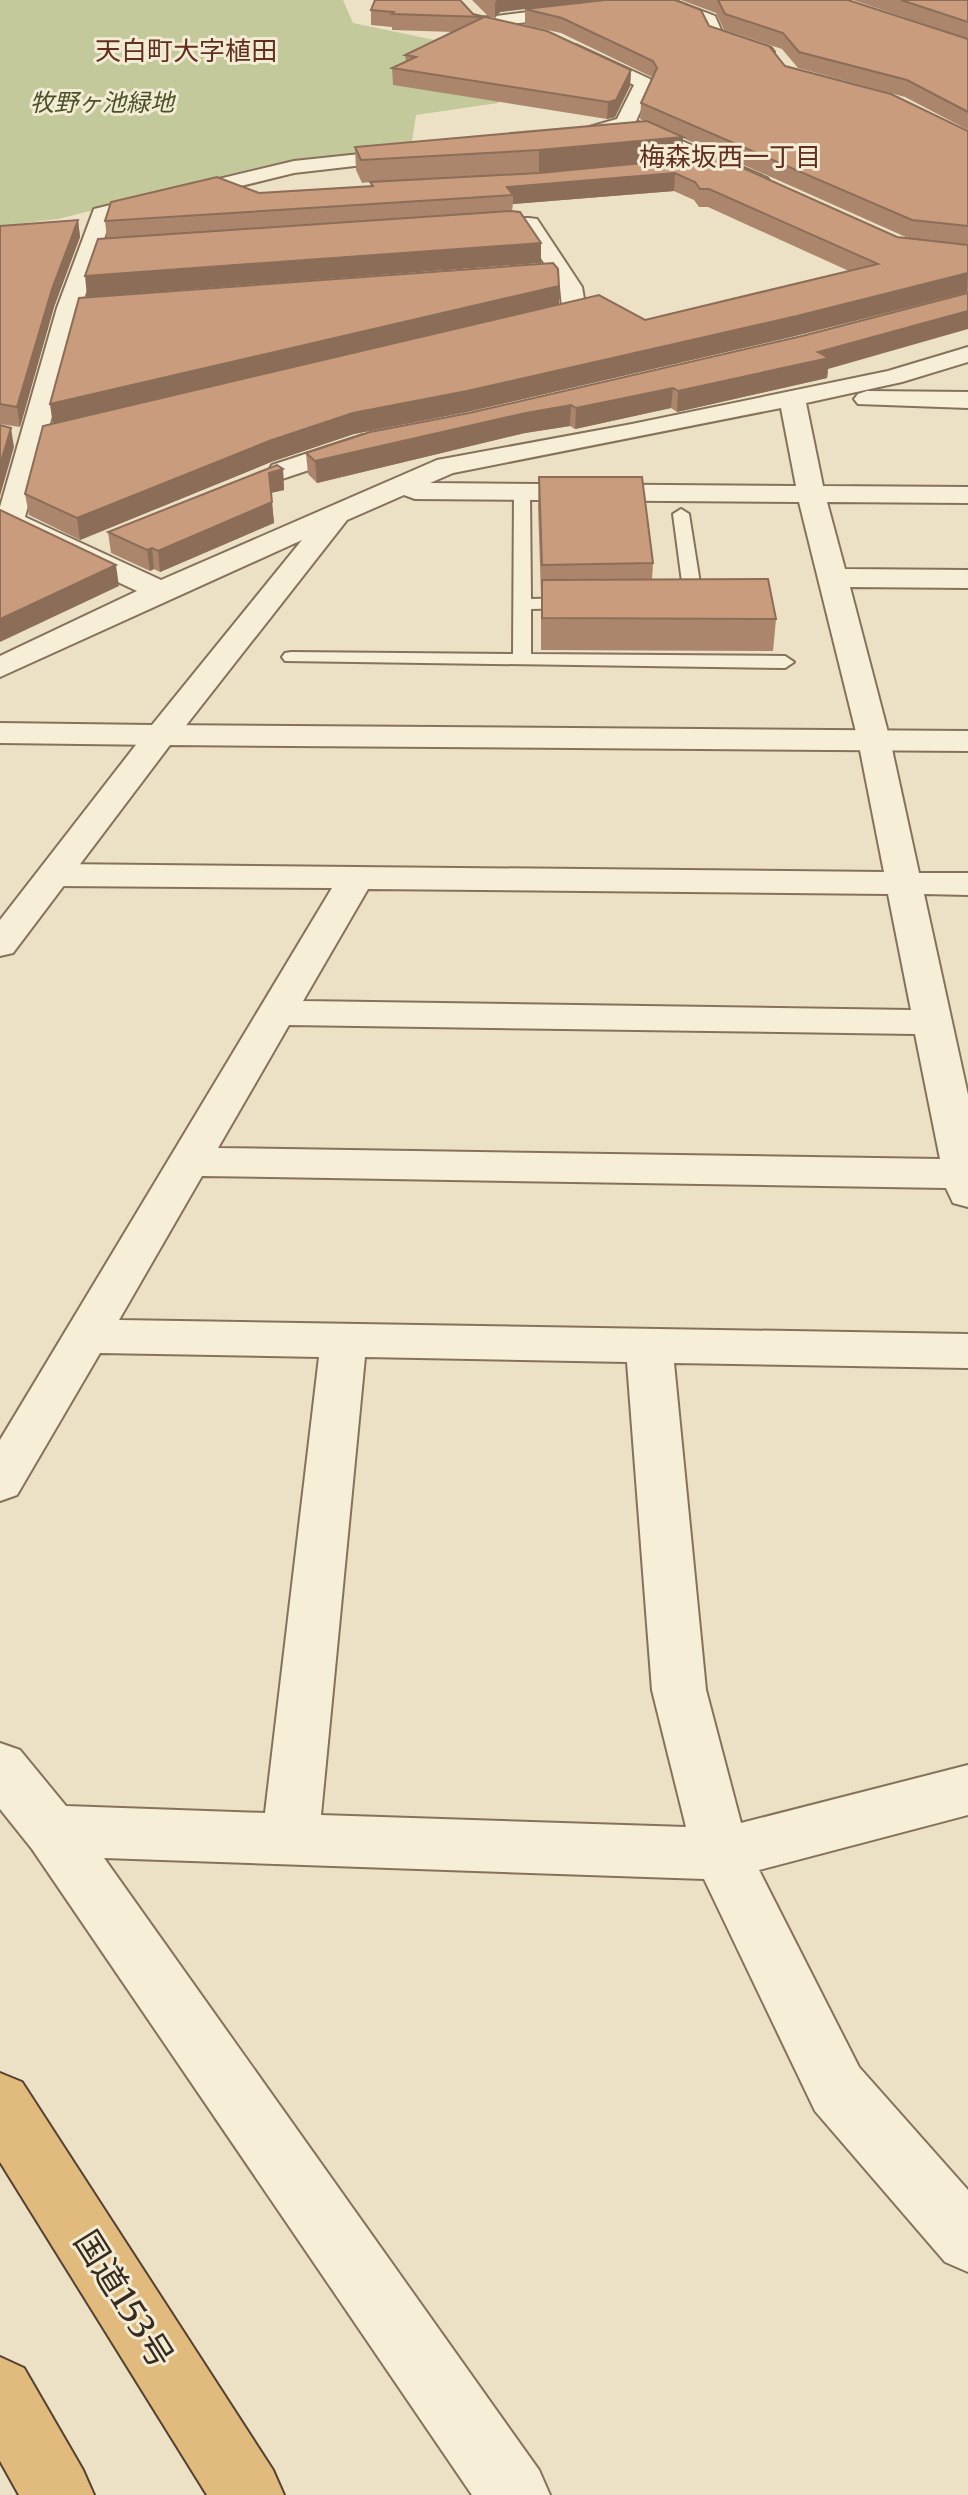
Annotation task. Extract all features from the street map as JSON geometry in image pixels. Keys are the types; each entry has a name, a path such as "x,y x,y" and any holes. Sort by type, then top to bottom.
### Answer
{"highway":[{"name":"国道153号","path":"0,2104 248,2495"},
{"path":"0,2392 58,2495"}],"street":[{"path":"653,1 665,0"},
{"path":"653,1 709,20 715,35 775,56 783,66"},
{"path":"599,8 475,17 547,38 644,83 625,123"},
{"path":"546,142 577,139 625,123 778,190"},
{"path":"161,591 5,521 22,438 102,214 294,167 436,152"},
{"path":"325,189 326,162"},
{"path":"676,169 721,164"},
{"path":"448,226 529,224 571,287 574,311 496,330"},
{"path":"88,251 119,249"},
{"path":"529,274 560,272"},
{"path":"69,308 101,305"},
{"path":"389,491 446,466 632,432 893,377 968,354"},
{"path":"792,398 968,400"},
{"path":"189,1162 966,1184 874,740 811,494 792,398"},
{"path":"22,438 63,432"},
{"path":"253,483 386,438"},
{"path":"282,471 320,499"},
{"path":"0,668 161,591 320,499 389,491 968,495"},
{"path":"0,945 161,735 320,499"},
{"path":"79,553 108,541"},
{"path":"836,592 968,579"},
{"path":"836,592 968,606"},
{"path":"0,733 968,741"},
{"path":"56,875 968,884"},
{"path":"0,1482 356,878"},
{"path":"276,1013 933,1022"},
{"path":"86,1336 968,1351"},
{"path":"290,1840 344,1340"},
{"path":"649,1345 679,1690 721,1854 837,2089 968,2239"},
{"path":"0,1767 52,1831 514,2495"},
{"path":"52,1831 721,1854 968,1790"}],"lane":[{"path":"522,493 522,659"},
{"path":"663,603 694,602 681,514"},
{"path":"522,604 600,603"},
{"path":"291,657 785,662"}],"green space":[{"name":"牧野ヶ池緑地","path":"0,0 343,0 353,23 444,42 513,87 498,103 416,115 411,148 289,161 58,219 0,226"}],"building":[{"path":"375,0 460,0 473,14 547,31 631,70 616,100 608,102 392,68 416,57 405,55 484,17 392,14 394,12 371,10"},
{"path":"605,0 675,0 701,10 709,26 769,46 785,66 891,94 968,131 968,226 912,220 641,103 657,68 653,61 562,18 525,9"},
{"path":"718,0 848,0 968,39 968,112 907,80 799,52 783,33 725,14"},
{"path":"901,0 968,0 968,22"},
{"path":"647,121 683,137 539,150 361,160 355,147"},
{"path":"716,156 897,237 968,245 968,273 797,316 467,391 353,413 269,441 77,518 25,494 43,426 599,295 645,320 878,264 709,189 700,189 695,182 675,173 507,187 513,195 105,221 111,202 217,177 259,193 373,186 370,182 539,173"},
{"path":"520,212 541,243 85,276 98,239"},
{"path":"78,220 52,289 17,407 0,404 0,226"},
{"path":"553,263 558,269 559,286 50,404 79,298"},
{"path":"968,293 968,311 818,352 829,358 678,391 673,388 576,408 571,405 526,413 315,461 306,453 370,432 469,413 802,336"},
{"path":"0,425 11,428 0,465"},
{"path":"277,465 283,469 269,473 272,502 158,551 152,548 147,550 108,532"},
{"path":"539,477 642,477 653,563 542,565"},
{"path":"0,510 116,565 0,619"},
{"path":"768,579 776,619 542,618 542,580"}],"district":[{"name":"天白町大字植田","path":"186,51"},
{"name":"梅森坂西一丁目","path":"730,157"}]}
